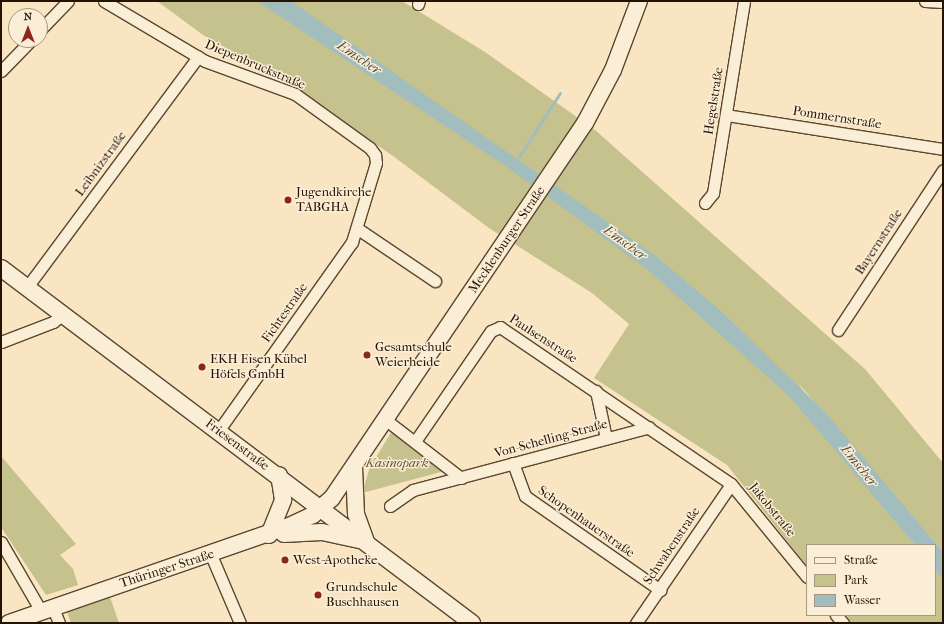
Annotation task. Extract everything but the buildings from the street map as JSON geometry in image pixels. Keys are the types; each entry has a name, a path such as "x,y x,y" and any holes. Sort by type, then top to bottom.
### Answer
{"street":[{"path":"48,22 68,1"},
{"name":"Diepenbruckstraße","path":"104,1 198,57 296,94 370,148"},
{"name":"Mecklenburger Straße","path":"322,507 354,467 566,152 610,77 640,1"},
{"name":"Hegelstraße","path":"705,203 713,193 744,1"},
{"path":"925,1 943,2"},
{"path":"1,71 23,48"},
{"name":"Leibnizstraße","path":"27,287 198,57"},
{"name":"Pommernstraße","path":"726,114 943,149"},
{"name":"Fichtestraße","path":"218,431 358,229 376,163 370,148"},
{"name":"Bayernstraße","path":"838,330 943,170"},
{"path":"358,229 435,281"},
{"name":"Friesenstraße","path":"1,268 62,315 322,507 472,623"},
{"path":"1,342 53,322 62,315"},
{"name":"Paulsenstraße","path":"416,440 497,326 649,427"},
{"path":"596,391 606,438"},
{"path":"386,420 416,440 461,478"},
{"name":"Von-Schelling-Straße","path":"390,506 413,490 649,427"},
{"name":"Jakobstraße","path":"649,427 731,484 806,576"},
{"name":"Schopenhauerstraße","path":"513,463 525,496 660,590"},
{"path":"354,467 356,514 367,542"},
{"path":"279,475 283,500 269,535 322,532 367,542"},
{"name":"Schwabenstraße","path":"636,623 731,484"},
{"name":"Thüringer Straße","path":"9,623 269,535 303,521 322,507"},
{"path":"1,542 47,609 59,623"},
{"path":"211,555 240,623"}],"green space":[{"path":"157,1 402,1 485,52 595,130 865,369 943,463 943,552 798,383 864,481 914,544 806,544 806,565 727,465 594,378 629,324 592,293 489,228 393,156 279,78 203,35"},
{"name":"Kasinopark","path":"392,431 445,471 362,493 370,467"},
{"path":"1,456 76,544 60,555 73,569 78,585 46,595 1,527"},
{"path":"936,571 943,580 943,623 852,623 847,616 936,616"},
{"path":"110,597 119,623 71,623 67,612"}],"water":[{"name":"Emscher","path":"257,1 291,1 656,256 722,312 826,413 943,552 943,580 936,571 936,544 914,544 789,396 648,270 507,167"}],"waterway":[{"path":"519,157 560,93"}],"place":[{"name":"Jugendkirche TABGHA","path":"288,200"},
{"name":"Gesamtschule Weierheide","path":"367,355"},
{"name":"EKH Eisen Kübel Höfels GmbH","path":"202,367"},
{"name":"West-Apotheke","path":"285,560"},
{"name":"Grundschule Buschhausen","path":"318,595"}]}
